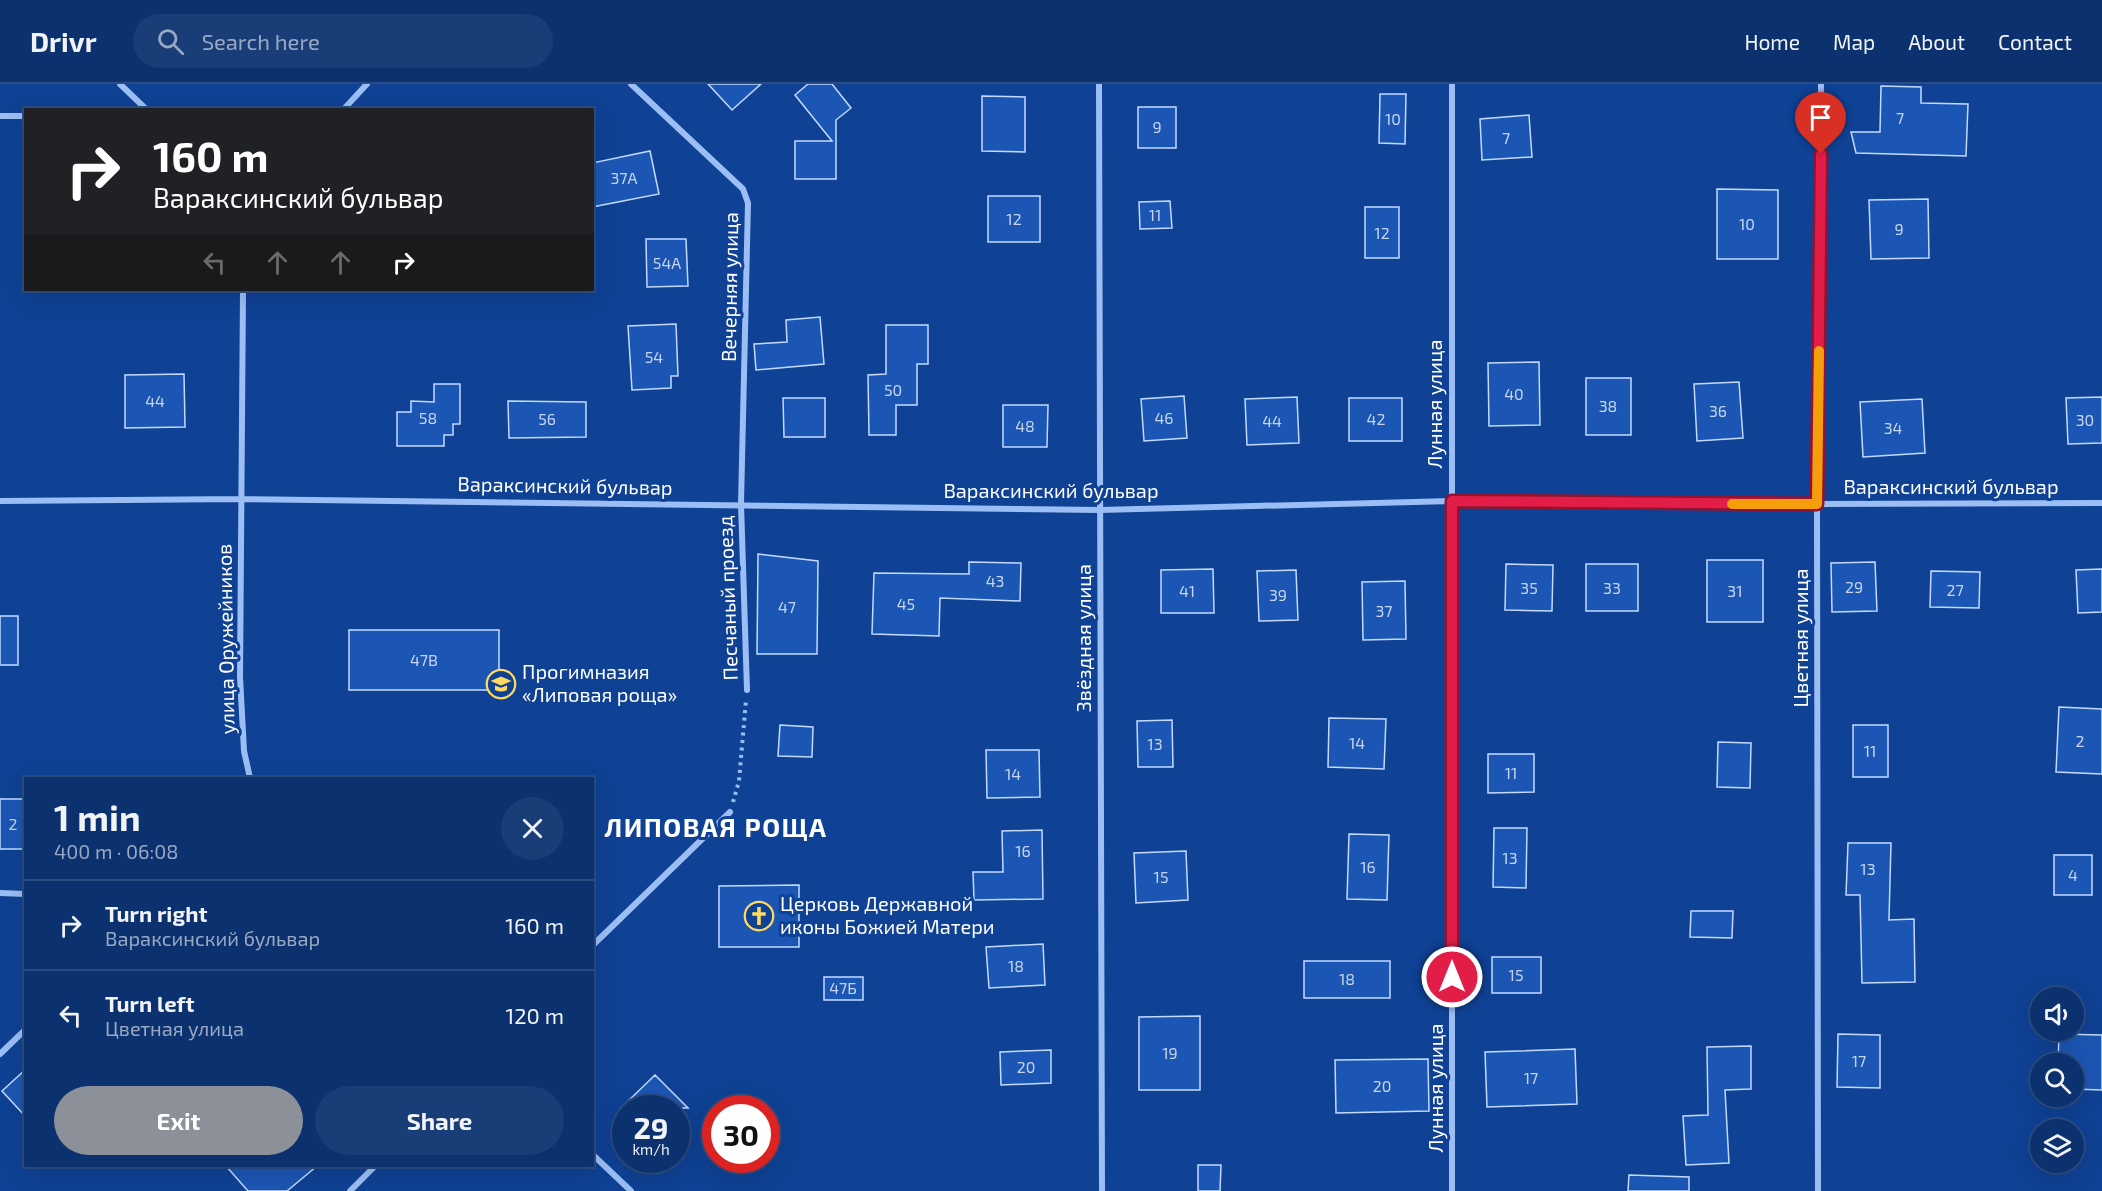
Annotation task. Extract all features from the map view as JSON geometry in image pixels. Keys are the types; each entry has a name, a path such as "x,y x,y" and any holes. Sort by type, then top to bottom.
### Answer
{"street":[{"path":"120,84 145,108"},
{"path":"345,108 368,84"},
{"name":"Вечерняя улица","path":"631,84 743,189 748,203 741,504"},
{"name":"Звёздная улица","path":"1099,84 1102,1191"},
{"name":"Лунная улица","path":"1452,84 1452,1191"},
{"name":"Цветная улица","path":"1818,1191 1817,504 1821,84"},
{"path":"0,116 24,116"},
{"name":"улица Оружейников","path":"243,291 240,677 244,751 250,777"},
{"name":"Вараксинский бульвар","path":"0,501 242,499 1100,510 1452,501 1817,504 2102,503"},
{"name":"Песчаный проезд","path":"741,504 747,690"},
{"path":"594,944 730,812"},
{"path":"0,893 24,894"},
{"path":"0,1054 24,1031"},
{"path":"594,1156 631,1191"},
{"path":"350,1191 374,1167"}],"path":[{"path":"730,812 739,781 747,690"}],"building":[{"path":"708,84 761,84 732,110"},
{"path":"808,84 832,84 851,108 836,120 836,179 795,179 795,141 832,141 795,95"},
{"path":"1881,86 1921,87 1921,103 1968,104 1966,156 1856,153 1851,132 1880,132"},
{"path":"1380,94 1406,94 1405,144 1379,143"},
{"path":"982,96 1025,97 1025,152 982,151"},
{"path":"1138,107 1176,107 1176,148 1138,148"},
{"path":"1529,115 1532,157 1482,160 1480,119"},
{"path":"650,151 659,194 594,207 594,163"},
{"path":"1717,189 1778,190 1778,259 1717,259"},
{"path":"988,196 1040,196 1040,242 988,242"},
{"path":"1928,199 1929,258 1871,259 1869,200"},
{"path":"1170,201 1172,228 1140,229 1139,202"},
{"path":"1365,207 1399,207 1399,258 1365,258"},
{"path":"646,239 686,239 688,286 647,287"},
{"path":"820,317 824,364 756,370 754,344 787,342 786,320"},
{"path":"676,324 678,376 671,376 671,388 632,390 628,326"},
{"path":"886,325 928,325 928,364 917,364 917,405 896,405 896,435 869,435 868,375 886,374"},
{"path":"1539,362 1540,425 1489,426 1488,363"},
{"path":"184,374 185,427 125,428 125,375"},
{"path":"1586,378 1631,378 1631,435 1586,435"},
{"path":"1739,382 1743,438 1697,441 1694,384"},
{"path":"434,384 460,384 460,424 453,424 453,435 444,435 444,446 397,446 397,412 411,412 411,401 434,402"},
{"path":"1184,396 1187,438 1144,441 1141,399"},
{"path":"1297,397 1299,443 1247,445 1245,399"},
{"path":"2102,397 2102,443 2068,444 2066,398"},
{"path":"783,398 825,398 825,437 784,437"},
{"path":"1349,398 1402,398 1402,441 1349,441"},
{"path":"1922,399 1925,453 1863,457 1860,402"},
{"path":"508,401 586,402 586,437 509,438"},
{"path":"1003,405 1048,405 1047,447 1003,447"},
{"path":"758,554 818,561 817,654 757,654"},
{"path":"1707,560 1763,560 1763,622 1707,622"},
{"path":"969,562 1021,563 1020,601 940,598 939,636 872,634 874,573 969,574"},
{"path":"1875,562 1877,611 1832,612 1831,563"},
{"path":"1506,564 1553,565 1552,611 1505,610"},
{"path":"1586,564 1638,564 1638,611 1586,611"},
{"path":"1213,569 1214,613 1161,613 1161,570"},
{"path":"2102,569 2102,612 2078,613 2076,570"},
{"path":"1296,570 1298,620 1259,621 1257,571"},
{"path":"1931,571 1980,572 1979,608 1930,607"},
{"path":"1405,581 1406,639 1363,640 1362,582"},
{"path":"0,616 18,616 18,665 0,665"},
{"path":"349,630 499,630 499,690 349,690"},
{"path":"2059,707 2102,709 2102,774 2056,772"},
{"path":"1329,718 1386,719 1384,769 1328,767"},
{"path":"1172,720 1173,767 1138,767 1137,721"},
{"path":"780,725 813,727 812,757 778,756"},
{"path":"1853,725 1888,725 1888,777 1853,777"},
{"path":"1718,742 1751,743 1750,788 1717,787"},
{"path":"986,750 1039,750 1040,797 987,798"},
{"path":"1488,754 1534,754 1534,792 1488,793"},
{"path":"0,799 24,799 24,849 0,849"},
{"path":"1494,828 1527,828 1526,888 1493,887"},
{"path":"1042,830 1043,899 974,900 973,872 1003,872 1002,831"},
{"path":"1349,834 1389,835 1387,900 1347,899"},
{"path":"1848,843 1891,843 1889,920 1914,919 1915,982 1862,983 1860,895 1846,895"},
{"path":"1186,851 1188,900 1136,903 1134,853"},
{"path":"2054,855 2092,855 2092,895 2054,895"},
{"name":"Церковь Державной иконы Божией Матери","path":"799,885 799,947 719,947 719,886"},
{"path":"1691,911 1733,911 1732,938 1690,937"},
{"path":"1043,944 1045,985 989,988 986,947"},
{"path":"1492,957 1541,957 1541,993 1492,993"},
{"path":"1304,961 1390,961 1390,998 1304,998"},
{"path":"824,977 863,977 863,1000 824,1000"},
{"path":"1200,1016 1200,1090 1139,1090 1139,1017"},
{"path":"1838,1034 1880,1035 1880,1088 1837,1087"},
{"path":"2084,1035 2102,1035 2102,1090 2084,1089 2084,1053 2058,1053 2059,1041 2084,1041"},
{"path":"1751,1046 1751,1089 1725,1090 1729,1163 1686,1165 1683,1116 1708,1115 1707,1047"},
{"path":"1575,1049 1577,1104 1487,1107 1485,1052"},
{"path":"1051,1050 1051,1083 1001,1085 1000,1052"},
{"path":"1428,1059 1429,1111 1336,1113 1335,1060"},
{"path":"24,1071 24,1115 2,1091"},
{"path":"655,1075 675,1095 634,1095"},
{"path":"1198,1165 1221,1165 1220,1191 1198,1191"},
{"path":"227,1167 316,1167 287,1191 248,1191"},
{"path":"1629,1175 1689,1177 1689,1191 1628,1191"}],"slow traffic":[{"path":"1732,504 1817,504 1819,351"}],"place":[{"name":"Прогимназия «Липовая роща»","path":"501,684"},
{"name":"Церковь Державной иконы Божией Матери","path":"759,916"}],"district":[{"name":"ЛИПОВАЯ РОЩА","path":"716,828"}],"route":[{"path":"1452,977 1452,501 1817,504 1821,154"}]}
